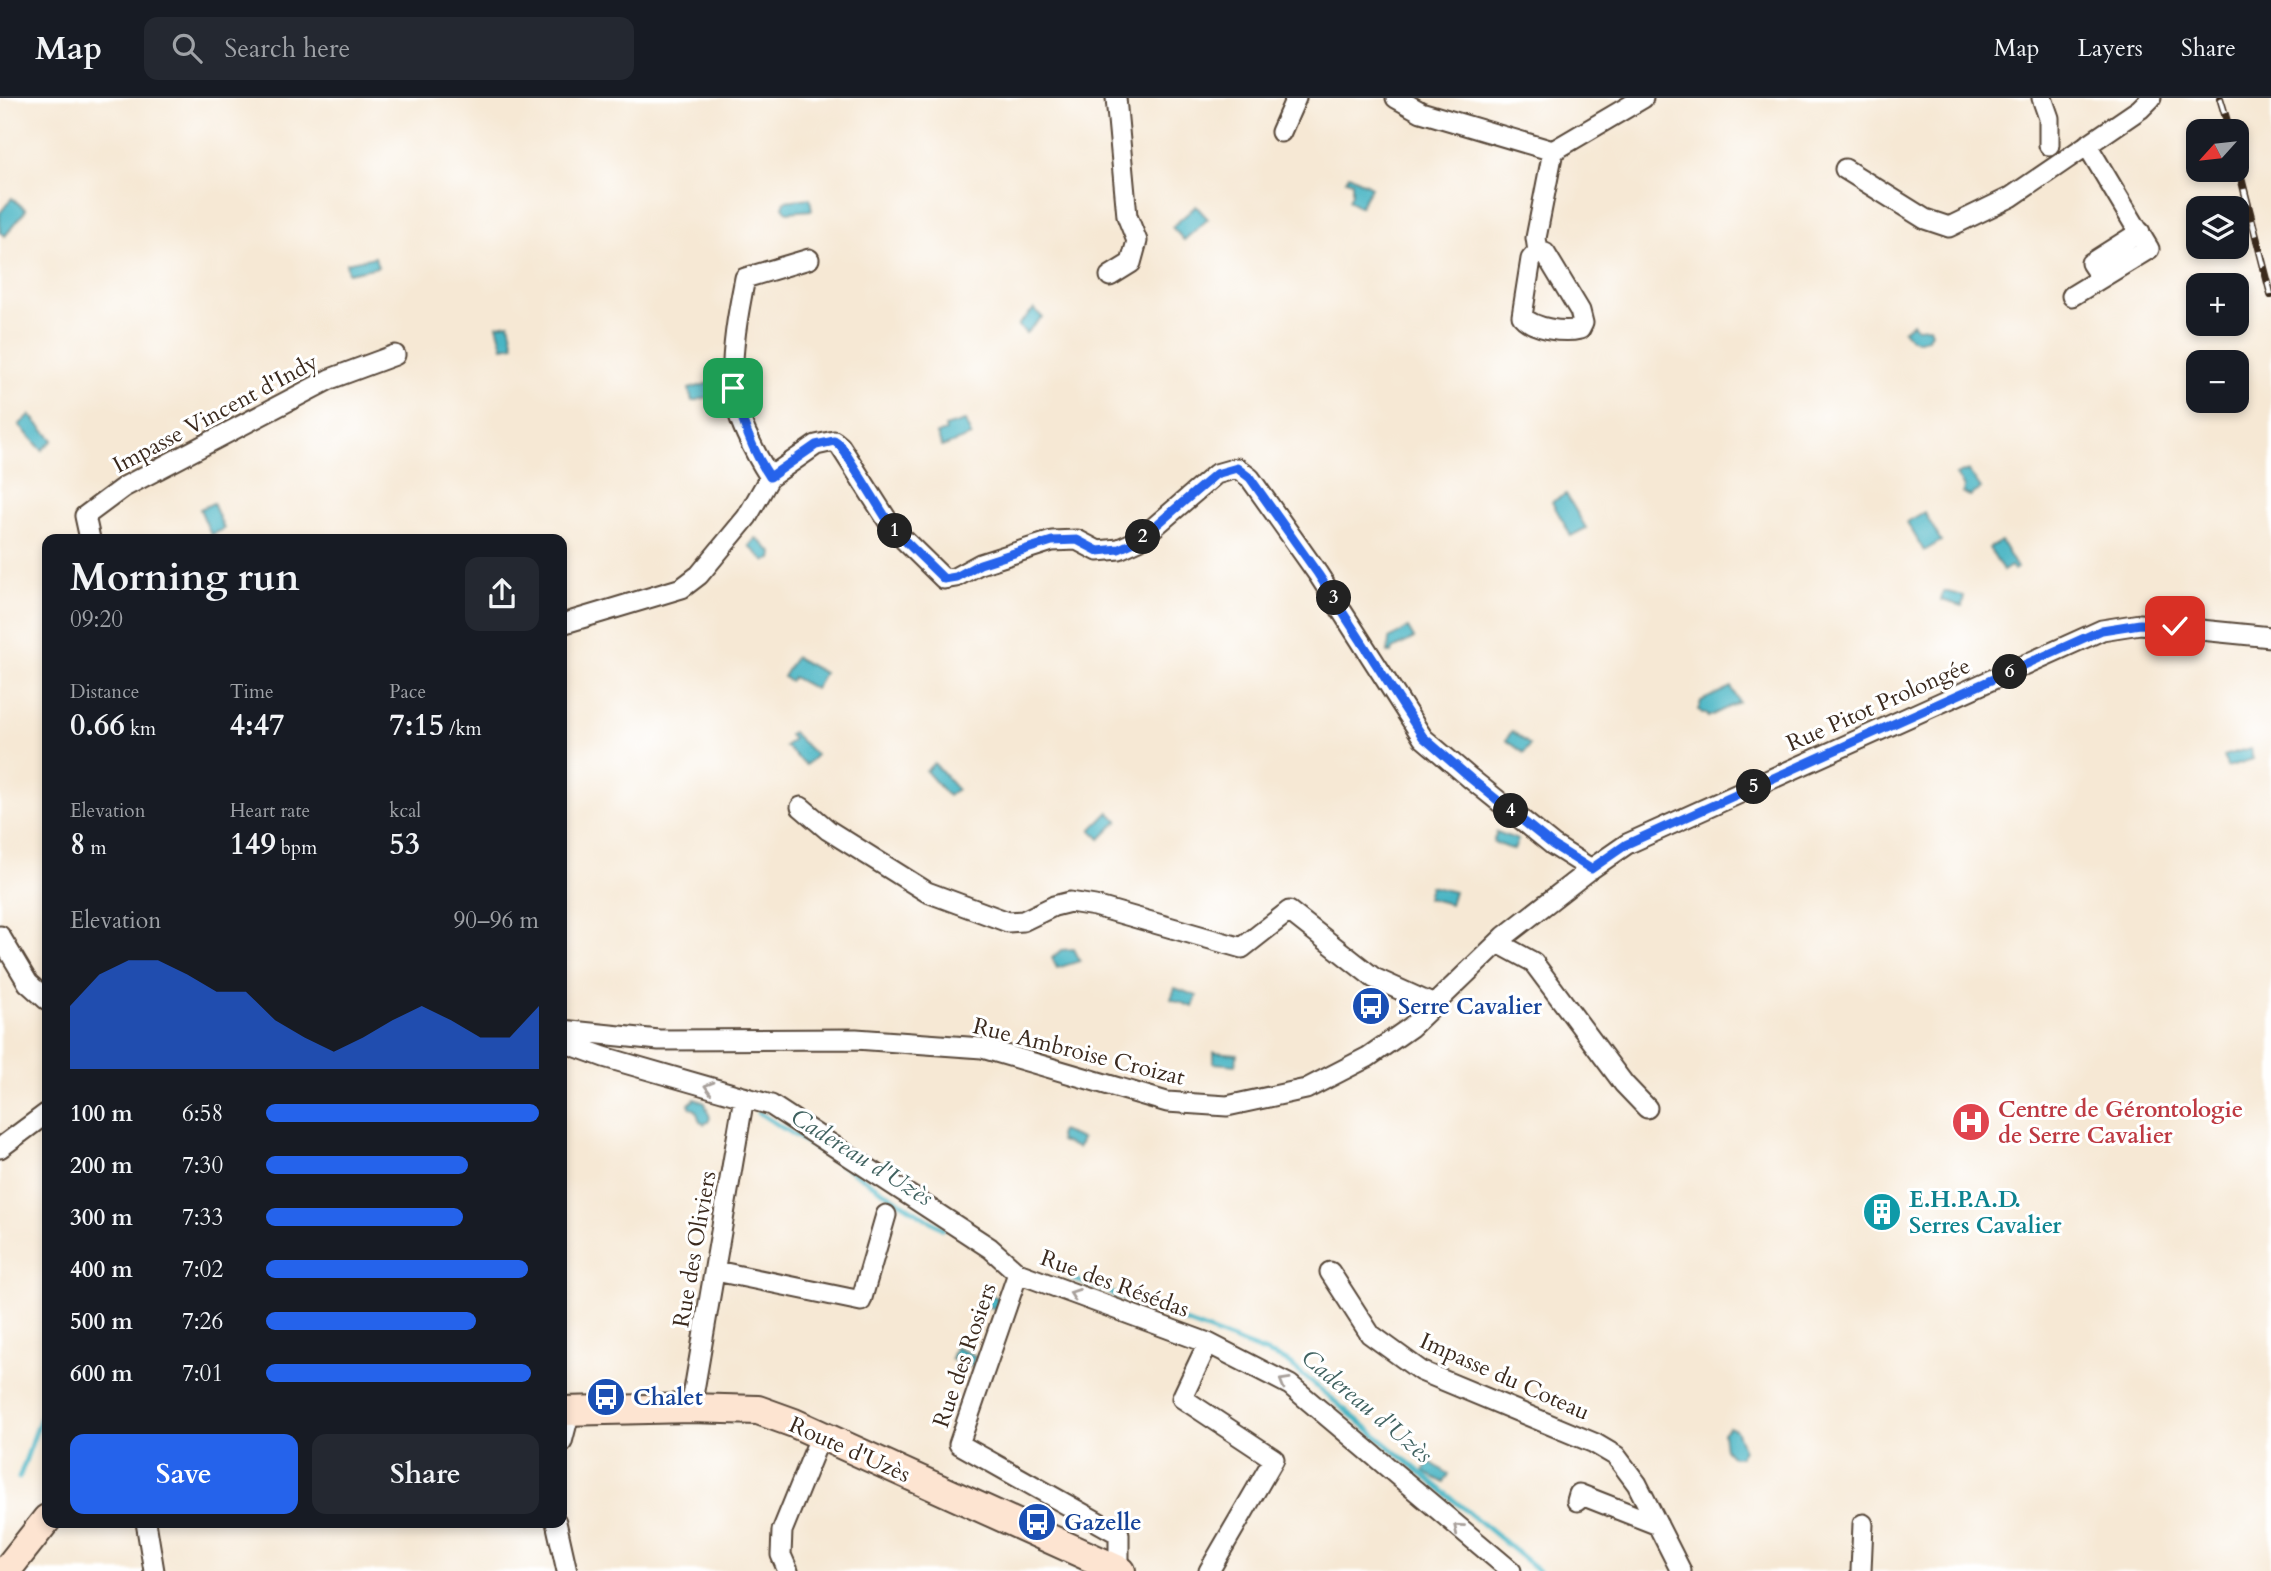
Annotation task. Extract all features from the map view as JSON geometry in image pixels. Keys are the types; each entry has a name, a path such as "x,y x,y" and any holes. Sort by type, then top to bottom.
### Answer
{"main road":[{"name":"Route d'Uzès","path":"567,1411 758,1409 1119,1570"},
{"path":"7,1568 42,1525"}],"street":[{"path":"1110,276 1131,263 1138,242 1127,216 1116,98"},
{"path":"1281,132 1296,98"},
{"path":"1396,98 1421,112 1553,151 1643,98"},
{"path":"2042,98 2049,118 2049,145"},
{"path":"1845,169 1925,219 1949,227 2011,197 2144,102"},
{"path":"2072,296 2149,249 2087,145"},
{"path":"1538,251 1536,238 1553,151"},
{"path":"770,477 757,458 743,425 733,388 738,316 745,278 809,259"},
{"name":"Impasse Vincent d'Indy","path":"89,534 85,516 124,487 331,379 395,355"},
{"path":"567,622 682,588 699,575 747,516 770,477 816,445 834,441 841,446 893,529 944,579 956,577 980,564 1052,541 1077,540 1098,551 1119,549 1139,540 1216,474 1237,468 1250,478 1318,574 1423,737 1553,845 1591,869"},
{"name":"Rue Pitot Prolongée","path":"1591,869 1627,844 2102,630 2140,624 2271,637"},
{"path":"801,807 828,830 927,892 1008,922 1023,921 1070,902 1095,906 1242,947 1289,911 1374,978 1434,1005"},
{"name":"Rue Ambroise Croizat","path":"567,1031 659,1040 856,1039 982,1048 1167,1102 1227,1106 1306,1089 1368,1057 1411,1027 1498,943 1591,869"},
{"path":"0,936 28,983 42,996"},
{"path":"1498,943 1533,962 1624,1084 1647,1108"},
{"name":"Rue des Résédas","path":"567,1042 604,1057 771,1105 990,1248 1018,1273 1208,1343 1290,1385 1511,1571"},
{"name":"Rue des Oliviers","path":"691,1408 744,1097"},
{"path":"0,1148 42,1117"},
{"path":"716,1271 861,1301 886,1215"},
{"name":"Impasse du Coteau","path":"1330,1272 1370,1334 1421,1371 1594,1443 1616,1456 1637,1484 1681,1571"},
{"name":"Rue des Rosiers","path":"1018,1273 959,1444 1119,1534 1119,1570"},
{"path":"1208,1343 1182,1398 1274,1459 1209,1571"},
{"path":"788,1571 781,1555 782,1531 821,1435"},
{"path":"1577,1502 1579,1494 1658,1525"},
{"path":"1861,1571 1863,1524"},
{"path":"147,1528 154,1571"},
{"path":"557,1528 567,1571"}],"water":[{"path":"1349,175 1371,187 1360,207 1349,200 1352,182 1346,180"},
{"path":"12,198 26,210 5,236 0,232 0,213"},
{"path":"810,198 812,210 787,212 783,207 785,201"},
{"path":"1196,206 1208,219 1184,240 1172,227"},
{"path":"375,257 378,267 348,273 346,263"},
{"path":"1034,309 1042,317 1026,333 1018,325"},
{"path":"509,323 514,345 503,347 497,325"},
{"path":"1913,323 1916,328 1929,327 1931,332 1928,338 1916,341 1909,337 1903,330"},
{"path":"713,382 717,395 692,401 689,389"},
{"path":"30,415 53,440 42,450 19,425"},
{"path":"965,421 971,436 942,447 937,434 946,431 945,427"},
{"path":"1968,470 1981,489 1970,496 1963,493 1964,487 1956,475"},
{"path":"1566,494 1586,528 1571,536 1552,502"},
{"path":"213,503 224,529 211,534 200,509"},
{"path":"1924,512 1941,541 1924,551 1907,522"},
{"path":"756,538 773,553 772,559 765,561 749,546"},
{"path":"2001,541 2017,568 2014,570 2011,566 2003,571 1989,548"},
{"path":"1943,591 1964,596 1962,606 1941,600"},
{"path":"1408,628 1414,638 1388,653 1389,639"},
{"path":"795,657 824,673 815,689 793,677 790,681 783,677"},
{"path":"1731,687 1739,702 1708,717 1707,714 1702,714 1699,710 1701,701"},
{"path":"1512,731 1530,745 1524,753 1506,740"},
{"path":"792,732 816,755 806,765 785,746 793,739 789,735"},
{"path":"2250,748 2253,759 2227,767 2224,756"},
{"path":"934,763 957,789 948,796 926,771"},
{"path":"1109,812 1118,821 1100,839 1091,830"},
{"path":"1497,832 1518,840 1514,850 1493,842"},
{"path":"1430,886 1454,892 1450,904 1427,898"},
{"path":"1074,949 1080,961 1057,968 1052,958 1061,950"},
{"path":"1175,988 1197,996 1193,1007 1171,999"},
{"path":"1214,1052 1237,1054 1236,1065 1214,1063"},
{"path":"695,1099 705,1103 710,1118 704,1124 689,1104"},
{"path":"1061,1131 1082,1139 1078,1148 1060,1141"},
{"path":"981,1291 1004,1300 1000,1311 977,1302"},
{"path":"955,1347 976,1356 971,1367 951,1359"},
{"path":"1729,1427 1736,1430 1743,1449 1740,1457 1732,1457 1725,1449 1723,1433"},
{"path":"1430,1462 1449,1474 1444,1483 1424,1472"}],"waterway":[{"name":"Cadereau d'Uzès","path":"759,1113 943,1229"},
{"name":"Cadereau d'Uzès","path":"1071,1278 1285,1360 1539,1571"},
{"name":"Cadereau d'Uzès","path":"19,1478 42,1415"}],"railway":[{"path":"2220,98 2226,119"},
{"path":"2242,182 2271,295"}],"place":[{"name":"Serre Cavalier","path":"1371,1006"},
{"name":"Centre de Gérontologie de Serre Cavalier","path":"1971,1122"},
{"name":"E.H.P.A.D. Serres Cavalier","path":"1882,1212"},
{"name":"Chalet","path":"606,1397"},
{"name":"Gazelle","path":"1037,1522"}],"route":[{"path":"733,388 743,425 757,458 770,477 816,445 834,441 841,446 893,529 944,579 956,577 980,564 1052,541 1077,540 1098,551 1119,549 1139,540 1216,474 1237,468 1250,478 1318,574 1423,737 1553,845 1591,869 1627,844 2102,630 2140,624 2175,626"}]}
